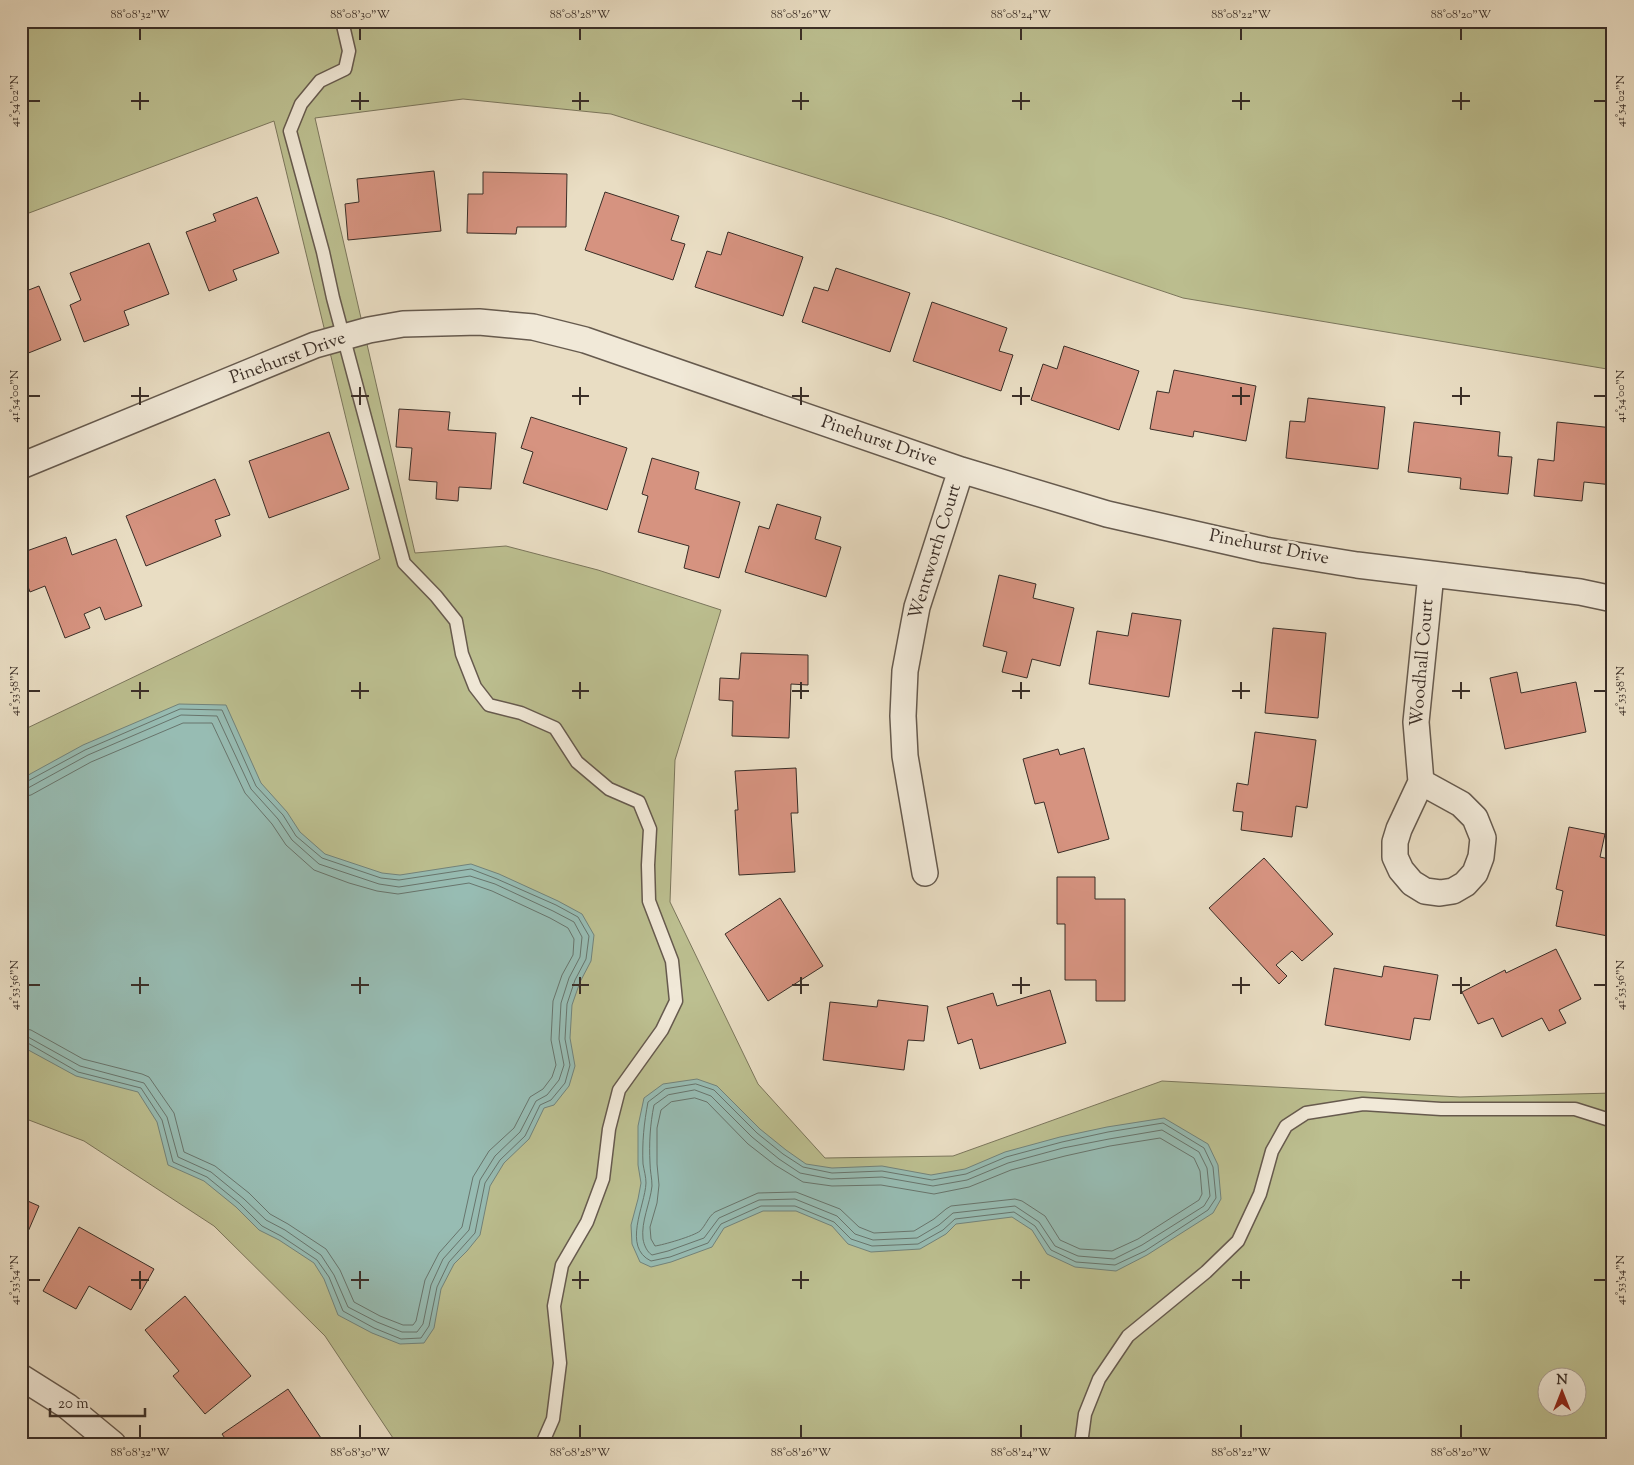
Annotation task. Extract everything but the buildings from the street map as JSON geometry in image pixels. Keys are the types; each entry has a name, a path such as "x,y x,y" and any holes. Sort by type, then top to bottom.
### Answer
{"street":[{"name":"Pinehurst Drive","path":"21,466 315,345 369,330 403,324 479,322 533,327 585,340 961,470 1107,514 1265,550 1357,564 1580,592 1613,599"},
{"name":"Wentworth Court","path":"925,873 905,756 903,716 906,671 917,607 961,470"},
{"name":"Woodhall Court","path":"1421,782 1416,722 1432,574"},
{"path":"21,1377 67,1406 113,1444"}],"lane":[{"path":"342,21 349,51 345,69 320,81 301,104 290,130 404,563 436,596 456,621 462,654 476,687 489,705 521,712 555,728 576,762 609,789 639,802 650,829 649,901 672,961 676,1001 662,1030 619,1090 609,1129 604,1179 587,1222 562,1265 554,1306 560,1364 553,1419 542,1444"},
{"path":"1081,1444 1085,1414 1099,1379 1128,1336 1206,1272 1238,1242 1260,1194 1272,1151 1286,1126 1306,1113 1363,1104 1441,1109 1574,1109 1613,1121"}],"green space":[{"path":"21,21 1613,21 1613,370 1183,298 942,217 611,114 463,99 315,118 415,553 506,546 598,570 721,610 675,760 670,902 758,1084 825,1158 953,1156 1162,1081 1460,1097 1613,1093 1613,1444 397,1444 325,1336 214,1226 84,1141 21,1117 21,731 380,559 274,121 21,216"}],"water":[{"path":"179,704 226,705 261,783 287,812 300,832 325,854 382,873 400,875 471,864 499,874 582,914 594,935 591,961 580,982 572,1005 570,1038 575,1066 569,1086 554,1105 544,1108 529,1139 504,1163 490,1186 480,1235 454,1264 441,1289 434,1328 424,1343 400,1344 372,1333 338,1315 324,1279 314,1263 279,1240 259,1230 236,1207 204,1181 168,1165 157,1122 138,1092 76,1076 21,1046 21,779 83,745"},
{"path":"697,1079 717,1086 760,1129 806,1164 832,1168 882,1166 931,1175 965,1169 1005,1152 1060,1137 1164,1118 1208,1144 1218,1165 1221,1199 1213,1213 1147,1255 1116,1271 1075,1267 1047,1254 1032,1230 1012,1217 956,1224 946,1234 920,1249 871,1252 848,1244 832,1226 796,1211 763,1211 724,1228 712,1247 651,1267 640,1262 632,1244 631,1225 641,1183 638,1165 638,1126 644,1098 663,1084"}]}
